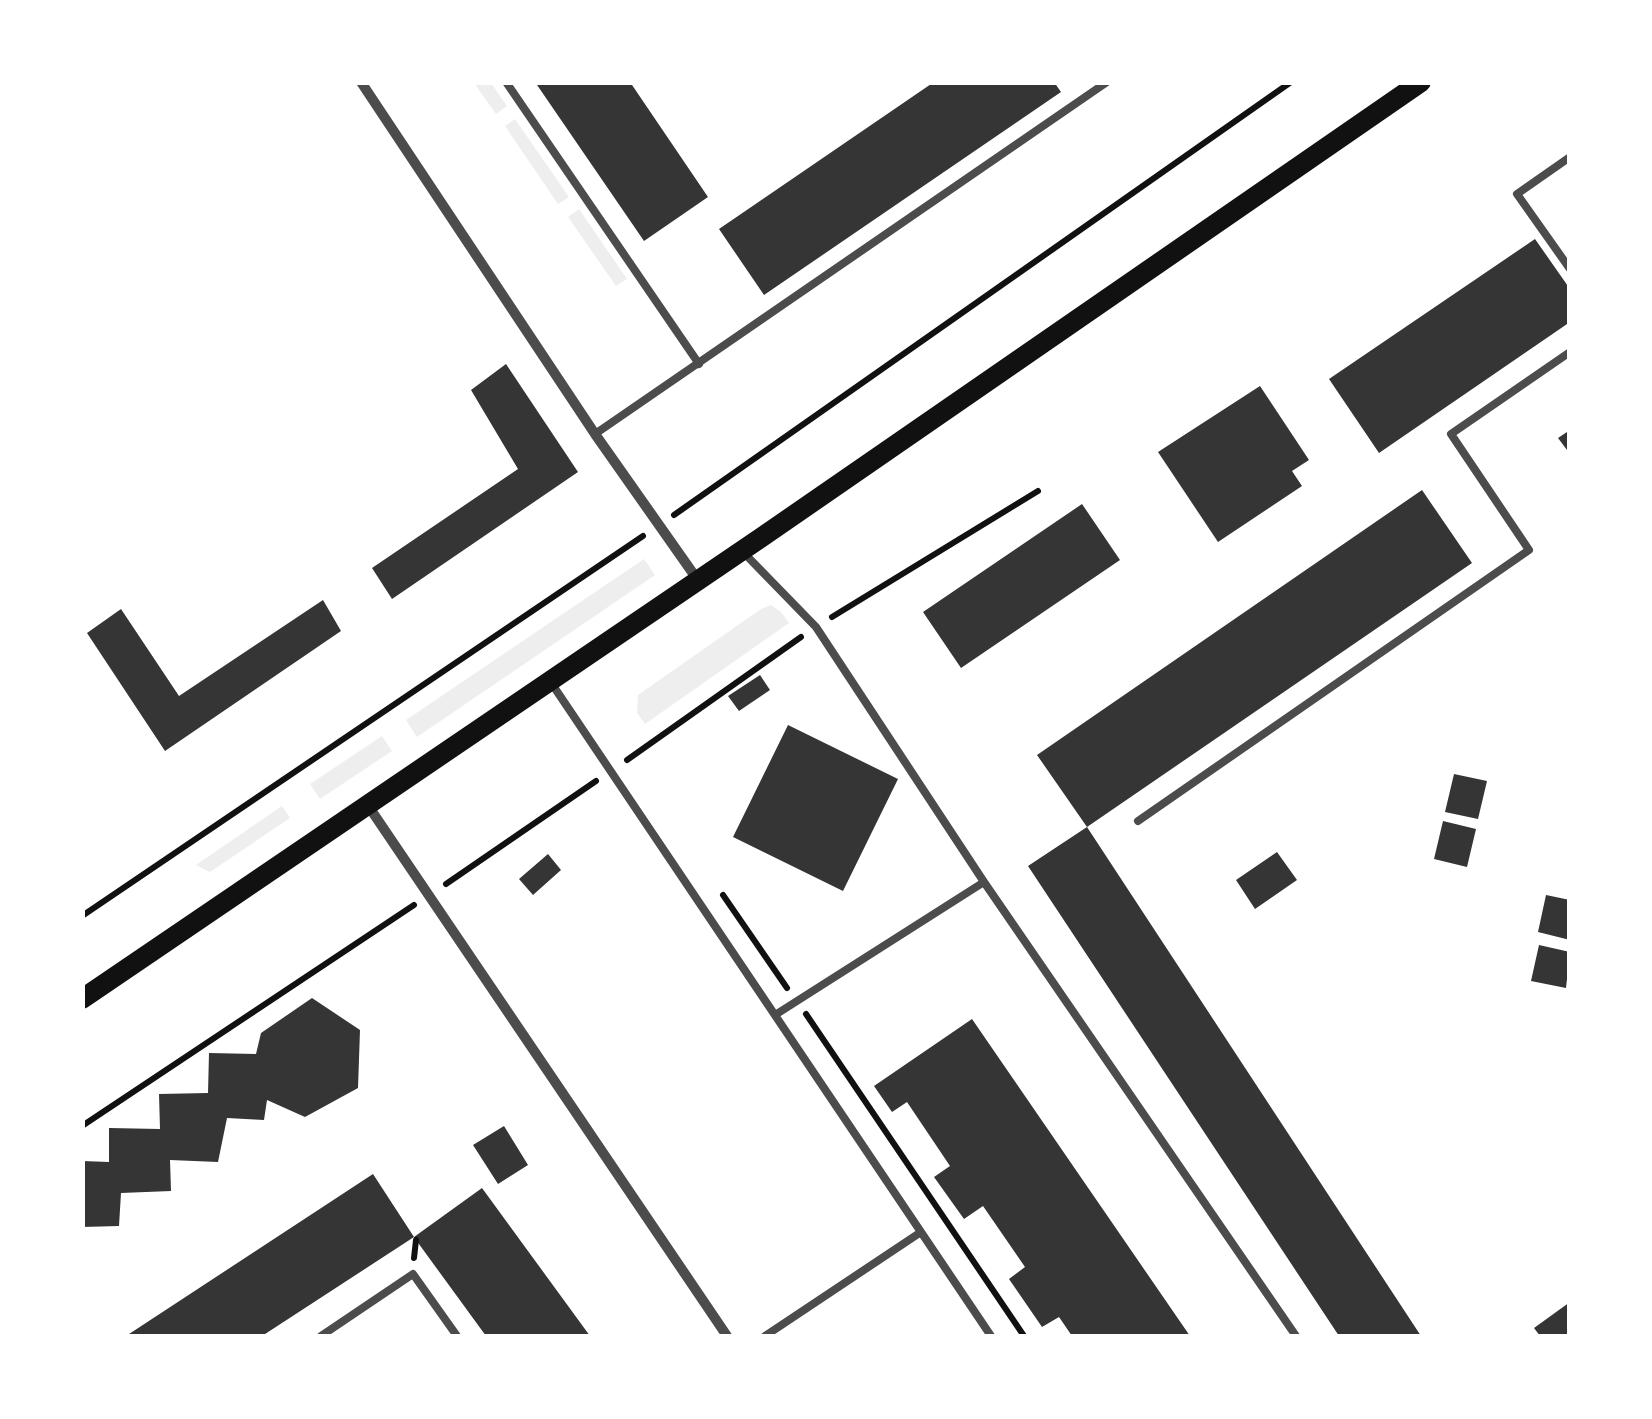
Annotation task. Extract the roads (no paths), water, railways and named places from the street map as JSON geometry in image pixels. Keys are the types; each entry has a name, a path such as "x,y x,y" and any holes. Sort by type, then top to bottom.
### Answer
{"main road":[{"path":"82,1000 1422,82"}],"street":[{"path":"361,82 696,579"},
{"path":"366,804 727,1336"}],"lane":[{"path":"506,82 699,364"},
{"path":"595,434 1107,82"},
{"path":"1570,157 1517,194 1570,269"},
{"path":"1138,821 1529,550 1450,434 1570,352"},
{"path":"741,550 816,627 984,882 1296,1336"},
{"path":"549,680 991,1336"},
{"path":"774,1015 984,882"},
{"path":"766,1336 921,1232"},
{"path":"321,1336 413,1274 457,1336"}]}
